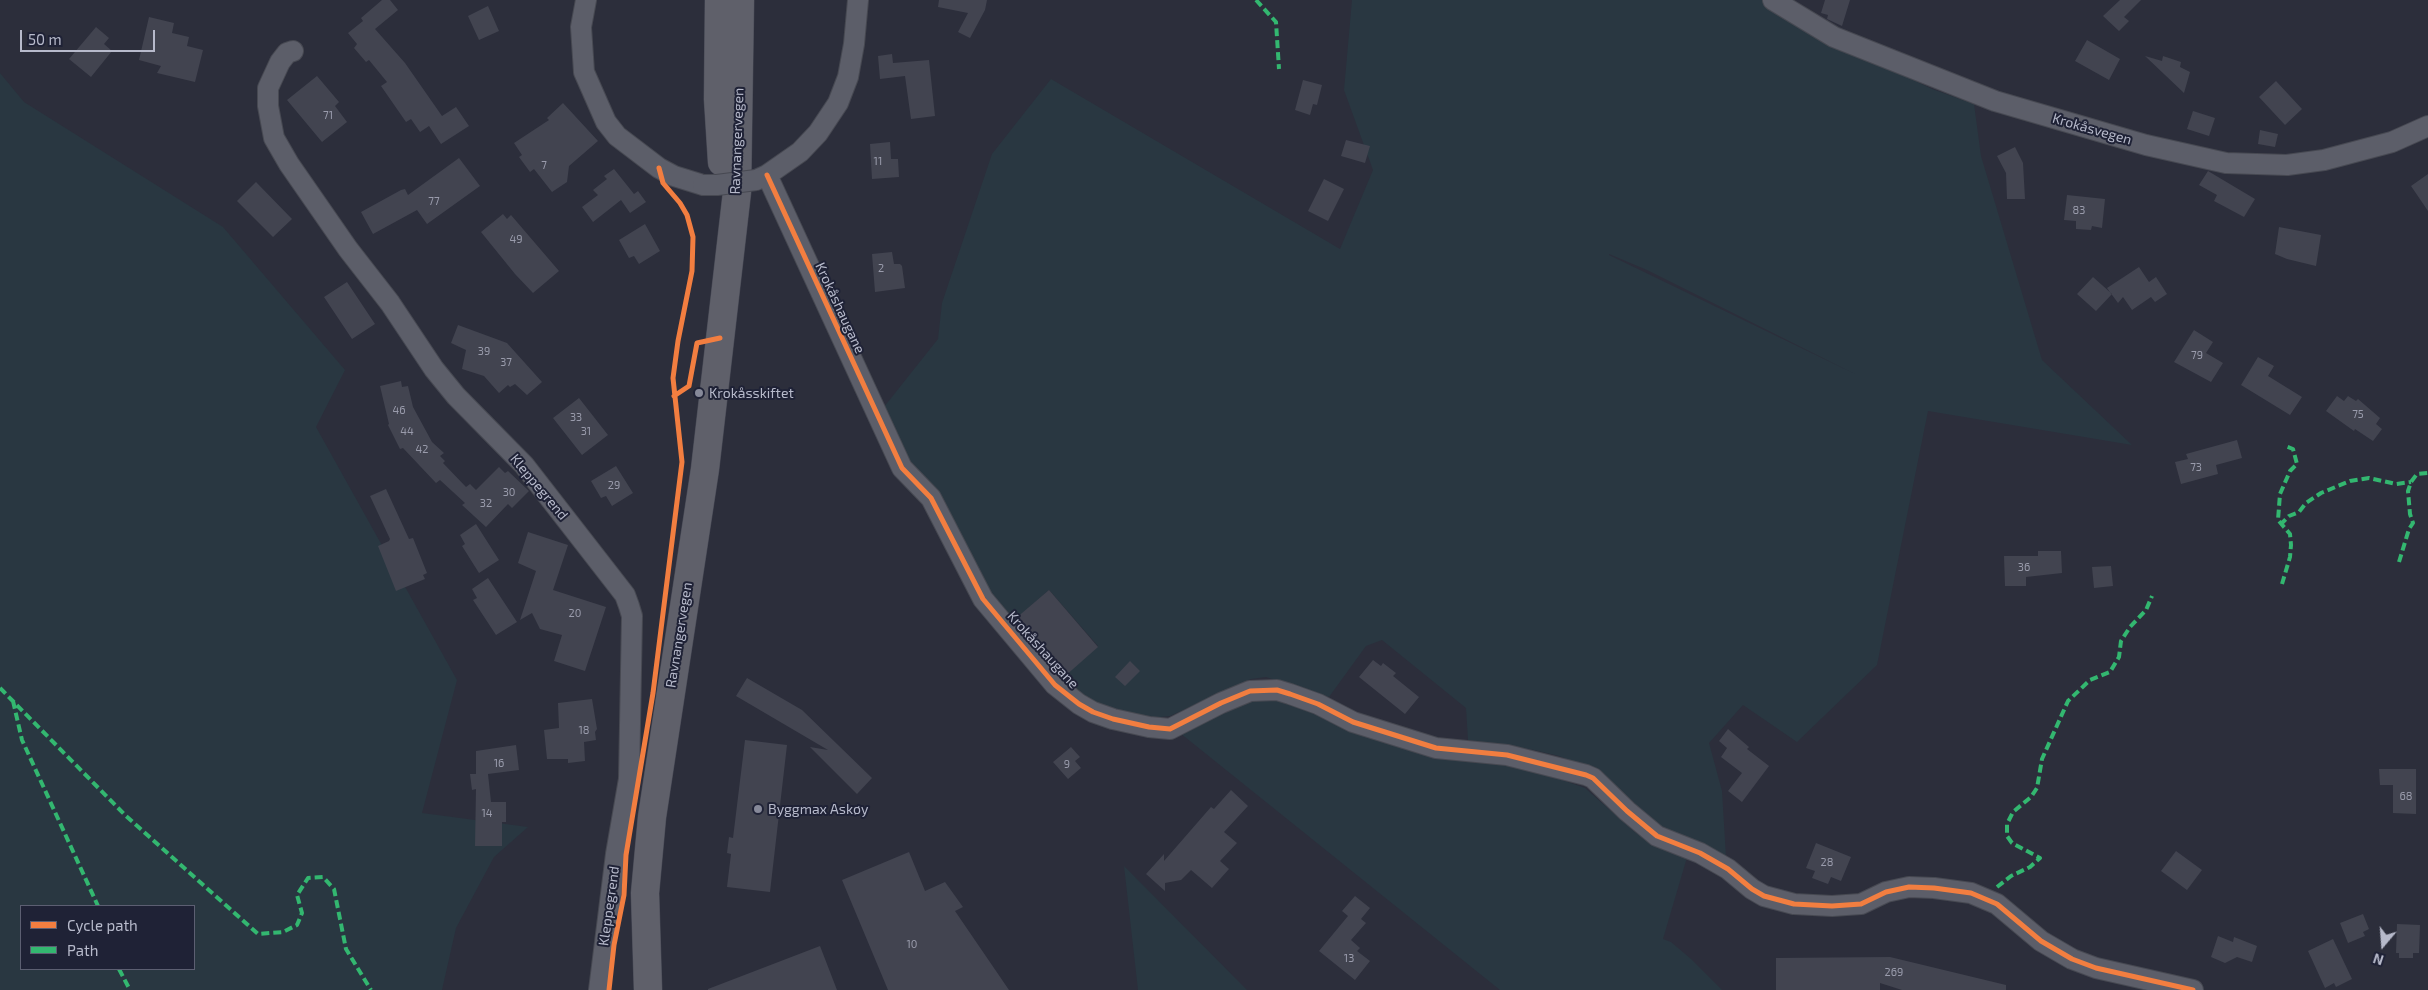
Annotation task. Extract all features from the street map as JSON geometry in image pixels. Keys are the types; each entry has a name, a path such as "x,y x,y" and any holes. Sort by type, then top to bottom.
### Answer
{"main road":[{"name":"Ravnangervegen","path":"719,0 718,99 725,281"},
{"name":"Ravnangervegen","path":"648,990 646,893 652,817 705,469 725,281 731,251 737,192 740,0"}],"street":[{"path":"586,0 581,27 584,72 606,122 617,136 659,168 682,179 717,185 762,178 800,152 818,132 838,103 848,77 854,44 858,0"},
{"name":"Krokåsvegen","path":"1773,0 1817,29 1834,37 1995,101 2146,145 2226,163 2287,164 2324,160 2392,142 2428,126"},
{"name":"Kleppegrend","path":"293,51 287,53 272,76 268,88 268,106 274,138 289,164 348,249 390,303 434,369 456,396 524,465 625,595 630,606 632,616 629,779 616,854 599,990"},
{"name":"Krokåshaugane","path":"762,178 902,468 931,498 983,599 1055,684 1079,704 1093,712 1113,719 1149,727 1170,729 1220,703 1250,691 1277,690 1318,704 1354,722 1430,746 1507,755 1586,775 1592,778 1626,811 1657,836 1700,853 1728,869 1752,889 1764,896 1794,904 1832,906 1861,904 1886,892 1909,887 1934,888 1971,894 1998,904 2041,941 2072,959 2096,968 2193,990"}],"shaded area":[{"path":"1352,0 1770,0 1841,45 1932,89 1974,104 1981,156 2042,360 2132,445 1928,411 1877,665 1797,742 1743,705 1709,743 1722,791 1726,857 1646,819 1580,765 1559,756 1534,750 1468,740 1466,708 1382,640 1366,646 1329,697 1266,677 1251,679 1170,716 1134,720 1094,705 1062,678 1098,646 1049,590 1013,622 973,576 907,467 880,412 938,339 942,303 992,154 1051,79 1340,249 1373,170 1344,90","holes":["1609,254 1647,270 1855,374"]},
{"path":"0,73 24,102 223,227 345,370 316,427 457,680 422,813 528,827 494,857 456,928 442,990 0,990"},
{"path":"1261,693 1494,756 1585,788 1636,833 1688,854 1663,939 1671,942 1691,959 1722,990 1500,990 1180,733"},
{"path":"1124,866 1247,990 1138,990"}],"building":[{"path":"382,0 390,0 398,10 375,29 405,63 442,116 456,107 469,126 441,144 429,126 420,132 411,119 406,122 381,86 387,82 369,60 366,62 354,48 357,44 348,33 363,21 361,18"},
{"path":"939,0 987,0 985,10 970,38 958,32 968,13 938,7"},
{"path":"1825,0 1850,0 1842,26 1827,19 1828,15 1821,13"},
{"path":"2120,0 2141,0 2124,17 2129,21 2119,31 2103,16"},
{"path":"488,6 499,31 479,40 468,16"},
{"path":"149,17 174,23 172,33 189,37 187,46 203,50 195,82 157,73 161,66 139,60"},
{"path":"96,27 109,38 104,44 112,51 91,77 69,59"},
{"path":"2087,40 2120,59 2109,80 2075,61"},
{"path":"892,54 893,63 929,60 935,116 911,119 905,76 880,79 878,56"},
{"path":"2145,56 2162,61 2163,56 2181,62 2180,67 2190,72 2184,93"},
{"path":"317,76 339,102 335,106 347,122 322,142 287,100"},
{"path":"1303,80 1322,85 1317,105 1313,104 1310,115 1295,110"},
{"path":"2276,81 2302,109 2285,125 2259,97"},
{"path":"563,103 598,141 569,166 567,182 552,192 534,169 530,172 519,157 522,155 514,143 549,120 547,118"},
{"path":"2193,111 2215,118 2209,136 2187,129"},
{"path":"2260,130 2278,134 2275,147 2258,144"},
{"path":"1346,140 1370,146 1365,163 1341,156"},
{"path":"890,142 891,159 898,159 899,177 872,179 870,144"},
{"path":"2015,147 2023,163 2025,199 2007,199 2006,173 1997,156"},
{"path":"459,158 480,186 427,224 417,210 373,234 361,212 401,190 405,189 408,195"},
{"path":"614,169 634,194 638,191 646,202 630,213 621,200 593,222 582,207 598,195 593,190 607,179 604,176"},
{"path":"2208,171 2255,199 2244,217 2214,201 2217,195 2199,185"},
{"path":"2428,174 2428,211 2411,186"},
{"path":"1324,179 1344,189 1328,221 1308,211"},
{"path":"256,182 292,219 273,237 237,201"},
{"path":"2067,195 2105,199 2102,228 2092,226 2091,230 2076,229 2076,221 2064,220"},
{"path":"503,214 507,219 511,215 559,271 533,293 481,232"},
{"path":"645,224 660,251 639,264 634,256 629,258 619,240"},
{"path":"2279,227 2321,235 2316,266 2275,254"},
{"path":"892,252 894,264 902,266 905,288 875,292 872,254"},
{"path":"2139,267 2149,282 2156,277 2167,294 2155,302 2151,297 2132,310 2123,297 2118,303 2107,288"},
{"path":"2093,277 2112,294 2096,311 2077,294"},
{"path":"347,282 375,324 352,339 324,297"},
{"path":"458,325 507,343 542,382 527,395 515,384 510,387 508,385 499,393 484,376 462,369 466,350 451,343"},
{"path":"2194,330 2213,342 2206,353 2223,363 2211,382 2174,362"},
{"path":"2258,357 2274,366 2268,376 2302,397 2290,415 2241,385"},
{"path":"401,381 402,387 408,386 413,407 432,442 444,453 440,456 445,461 443,463 466,487 470,484 476,490 499,467 505,473 508,471 529,491 512,508 508,504 486,527 462,505 465,503 440,480 436,483 403,448 400,449 388,425 380,386"},
{"path":"2337,396 2344,401 2348,396 2356,401 2358,399 2380,418 2376,424 2382,429 2373,441 2355,429 2354,431 2326,411"},
{"path":"579,398 608,435 582,455 553,418"},
{"path":"2237,440 2242,458 2216,465 2218,474 2181,484 2175,462 2188,459 2186,454"},
{"path":"616,466 633,493 612,506 606,496 601,498 591,481"},
{"path":"386,489 409,539 413,538 427,573 423,575 425,579 396,591 378,546 390,539 370,496"},
{"path":"476,524 499,560 479,573 462,546 465,544 460,535"},
{"path":"528,532 568,545 553,590 606,607 585,671 554,661 562,635 540,629 532,613 520,620 536,571 518,563"},
{"path":"2038,551 2061,551 2062,573 2026,577 2026,586 2005,586 2004,556 2038,556"},
{"path":"2111,566 2113,586 2094,588 2092,567"},
{"path":"488,578 517,622 496,635 473,600 477,598 472,589"},
{"path":"1049,590 1098,647 1064,677 1015,619"},
{"path":"1373,660 1381,666 1383,663 1396,673 1393,676 1419,697 1405,714 1359,677"},
{"path":"1130,661 1140,671 1125,686 1115,677"},
{"path":"747,678 802,710 872,778 857,794 810,747 828,750 736,696"},
{"path":"592,699 597,729 595,732 596,740 584,742 585,761 568,763 568,759 547,759 544,730 559,728 558,703"},
{"path":"1728,729 1749,747 1747,749 1769,766 1742,802 1728,791 1742,773 1721,757 1727,748 1719,741"},
{"path":"745,740 787,745 770,892 727,887 731,854 727,853 729,837 733,838"},
{"path":"516,745 519,770 488,774 491,802 506,802 506,822 502,822 502,846 475,846 476,789 472,790 470,774 476,774 476,751"},
{"path":"1071,747 1080,757 1075,761 1081,768 1068,779 1053,762"},
{"path":"2379,769 2416,769 2416,814 2393,813 2393,785 2380,785"},
{"path":"1231,790 1248,806 1224,832 1237,843 1220,861 1229,869 1212,888 1191,870 1181,880 1165,883 1165,891 1146,874 1164,854 1164,861 1211,807 1214,809"},
{"path":"1816,843 1851,857 1841,881 1831,877 1828,884 1812,878 1815,871 1806,868"},
{"path":"2176,851 2202,870 2187,890 2161,871"},
{"path":"909,852 925,891 945,882 963,907 955,911 1009,990 888,990 842,880"},
{"path":"1355,896 1370,908 1361,919 1366,923 1351,940 1360,948 1357,951 1370,961 1355,980 1319,951 1348,916 1342,911"},
{"path":"2363,914 2369,929 2363,932 2365,936 2348,943 2340,923"},
{"path":"2397,924 2420,925 2419,953 2413,953 2413,958 2399,958 2399,953 2396,953"},
{"path":"2218,936 2233,942 2234,937 2257,946 2252,962 2237,957 2225,963 2211,957"},
{"path":"2333,939 2352,979 2336,987 2334,983 2325,988 2308,951"},
{"path":"820,946 837,990 708,990 708,989"},
{"path":"1890,957 2006,985 2006,990 1902,990 1880,983 1880,990 1776,990 1776,958"}],"marked path":[{"path":"1256,0 1276,22 1279,69"},
{"path":"2282,584 2290,557 2291,545 2290,534 2278,520 2280,494 2290,471 2297,464 2293,449 2285,446"},
{"path":"2399,562 2409,529 2413,523 2410,514 2408,491 2411,482 2417,474 2428,473"},
{"path":"2280,525 2289,516 2299,512 2306,503 2321,493 2350,481 2369,478 2396,484 2411,482"},
{"path":"1997,887 2011,876 2030,867 2040,858 2012,843 2007,836 2007,824 2013,812 2031,797 2037,788 2042,759 2068,701 2090,680 2110,672 2119,657 2121,641 2130,627 2146,610 2152,596"},
{"path":"0,688 126,816 258,934 283,932 297,925 302,913 297,895 308,878 323,877 334,889 346,949 371,990"},
{"path":"13,701 22,740 98,905"},
{"path":"120,970 130,990"}],"cycle path":[{"path":"609,990 614,945 624,895 626,855 653,693 682,462 673,378 678,341 692,271 693,237 687,215 680,203 663,183 659,168"},
{"path":"767,175 902,468 931,498 983,599 1055,685 1079,704 1093,712 1113,719 1149,727 1170,729 1221,703 1250,691 1277,690 1318,704 1353,722 1436,748 1507,755 1586,775 1593,778 1627,811 1657,836 1700,853 1728,869 1752,889 1764,896 1794,904 1832,906 1861,904 1886,892 1909,887 1971,893 1997,904 2041,941 2072,959 2096,968 2193,990"},
{"path":"674,396 689,386 697,343 720,338"}],"place":[{"name":"Krokåsskiftet","path":"699,393"},
{"name":"Byggmax Askøy","path":"758,809"}]}
